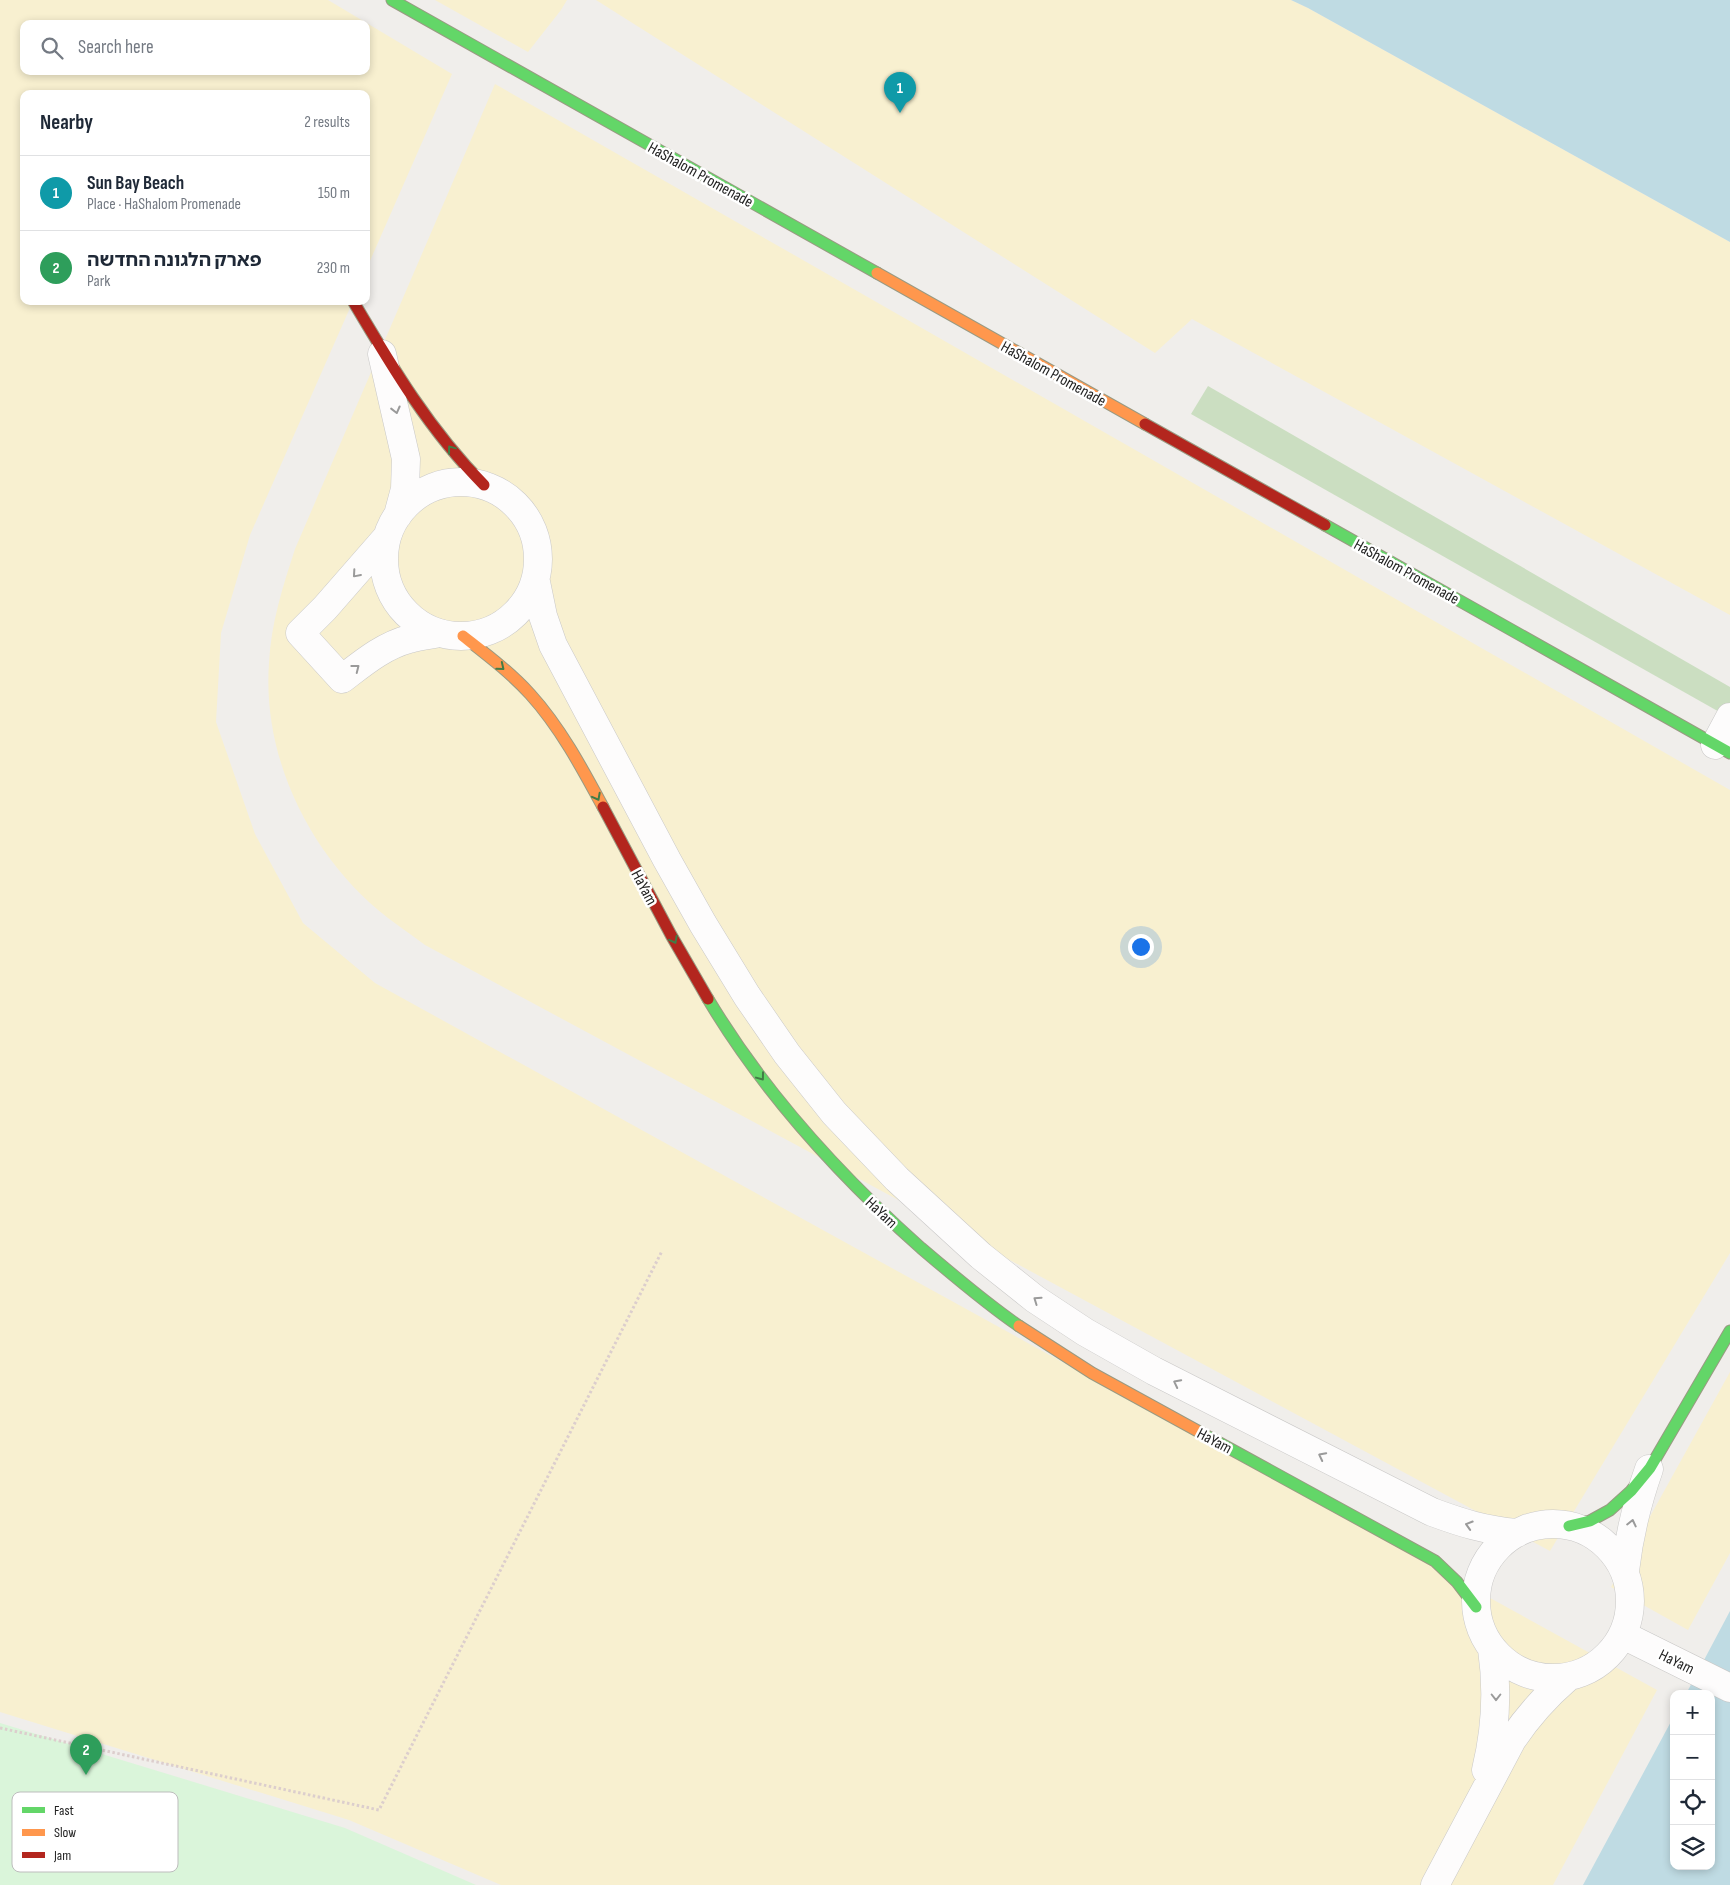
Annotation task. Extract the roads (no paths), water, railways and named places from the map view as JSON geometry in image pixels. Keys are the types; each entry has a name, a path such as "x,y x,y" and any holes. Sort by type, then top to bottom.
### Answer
{"street":[{"name":"HaShalom Promenade","path":"392,0 1723,749 1730,717"},
{"path":"355,305 396,373 455,455 484,485"},
{"path":"380,346 406,458 405,489 384,555 388,585 393,596 408,615 422,626 452,635"},
{"path":"460,481 484,485 506,496 515,503 530,523 535,534 539,552 539,570 536,582 525,603 509,621 487,632 408,639 389,646 342,679 300,633 338,594 414,498 436,486 460,481"},
{"name":"HaYam","path":"536,582 543,616 553,645 703,924 747,996 787,1054 834,1113 897,1180 981,1256 1035,1299 1085,1332 1154,1371 1432,1512 1482,1528 1516,1533"},
{"name":"HaYam","path":"452,635 516,679 537,701 553,722 583,771 680,951 712,1006 743,1053 815,1145 865,1197 980,1299 1092,1373 1435,1561 1451,1573 1476,1607"},
{"path":"1625,1571 1638,1497 1650,1468 1730,1332"},
{"path":"1569,1526 1590,1521 1610,1510 1631,1491 1650,1468"},
{"path":"1539,1525 1569,1526 1588,1532 1598,1538 1615,1555 1625,1571 1630,1588 1630,1612 1623,1635 1617,1646 1601,1663 1579,1675 1567,1678 1543,1678 1520,1671 1509,1665 1492,1648 1480,1627 1476,1607 1476,1590 1483,1568 1498,1548 1516,1533 1539,1525"},
{"name":"HaYam","path":"1623,1635 1730,1688"},
{"path":"1478,1802 1494,1734 1496,1694 1492,1648"},
{"path":"1434,1885 1512,1740 1527,1718 1546,1696 1567,1678"}],"water":[{"path":"1291,0 1730,0 1730,242 1308,8"},
{"path":"1730,1611 1730,1885 1583,1885 1670,1723 1670,1870 1715,1870 1715,1690 1688,1690"}],"place":[{"name":"Sun Bay Beach","path":"900,113"},
{"name":"פארק הלגונה החדשה","path":"86,1775"}]}
